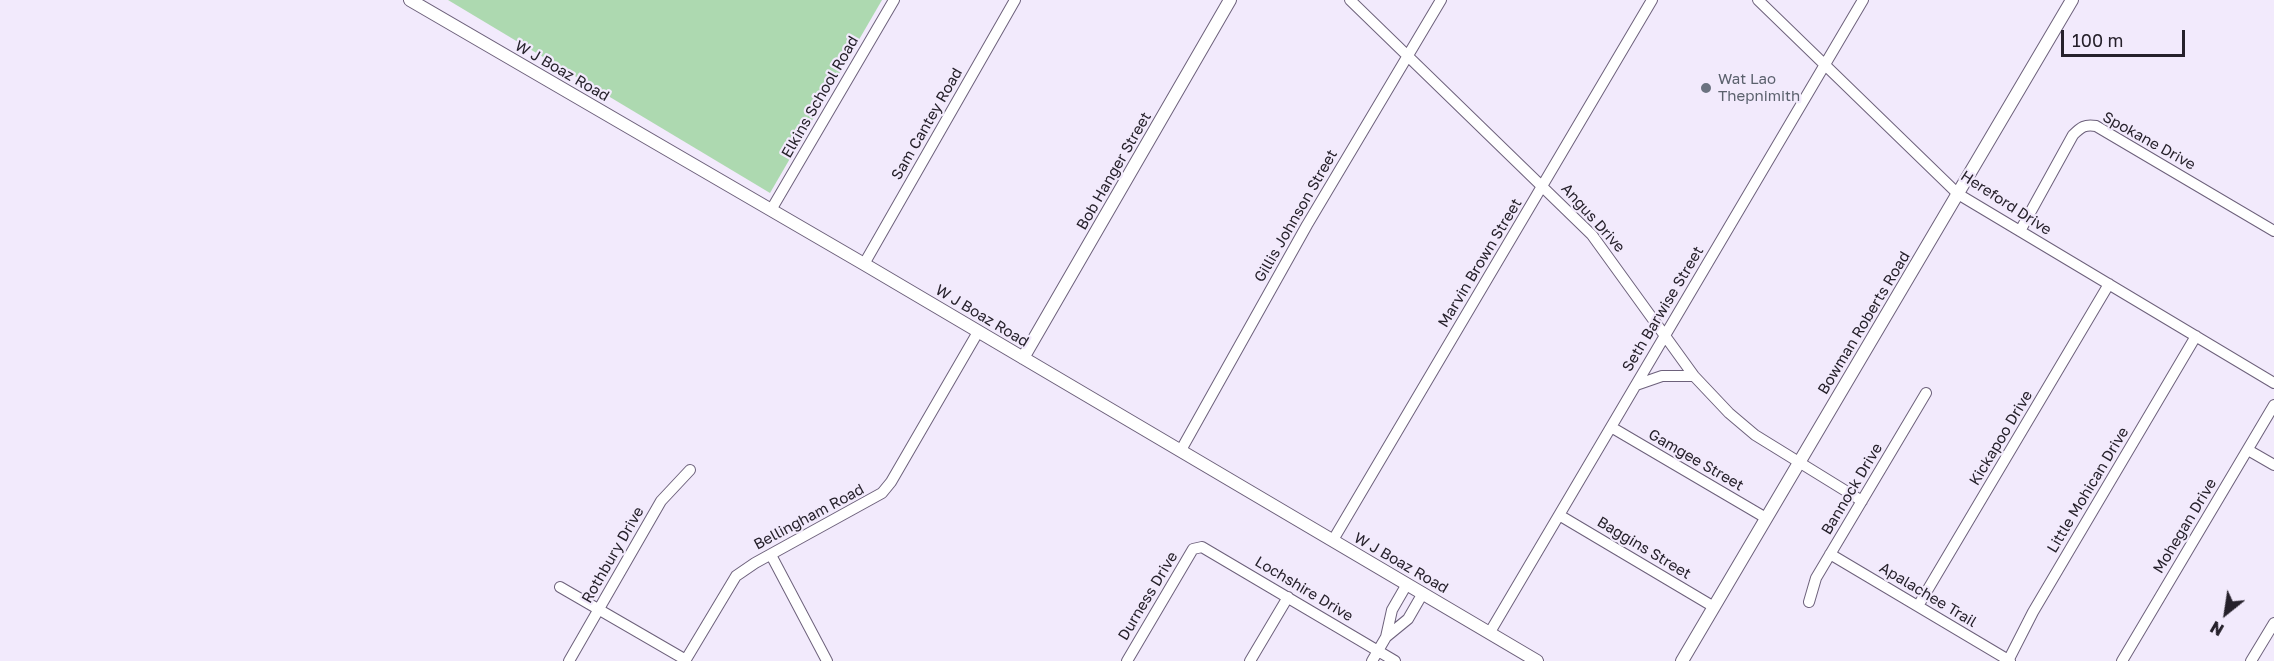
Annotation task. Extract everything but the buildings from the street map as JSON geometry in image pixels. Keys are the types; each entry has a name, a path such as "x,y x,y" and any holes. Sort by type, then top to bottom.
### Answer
{"street":[{"name":"W J Boaz Road","path":"410,0 864,264 1537,661"},
{"name":"Elkins School Road","path":"771,210 894,0"},
{"name":"Sam Cantey Road","path":"864,264 1016,0"},
{"name":"Bob Hanger Street","path":"1023,358 1230,0"},
{"name":"Angus Drive","path":"1350,0 1543,185 1602,246 1694,376 1729,413 1755,435 1862,501"},
{"name":"Gillis Johnson Street","path":"1181,450 1307,225 1441,0"},
{"name":"Marvin Brown Street","path":"1333,540 1652,0"},
{"name":"Hereford Drive","path":"1758,0 1958,194 2274,383"},
{"name":"Seth Barwise Street","path":"1490,632 1863,0"},
{"name":"Bowman Roberts Road","path":"1682,661 2072,0"},
{"name":"Spokane Drive","path":"2020,231 2073,135 2080,128 2088,125 2096,126 2274,231"},
{"name":"Kickapoo Drive","path":"1918,606 2109,284"},
{"name":"Bellingham Road","path":"685,661 736,576 882,493 891,482 978,332"},
{"name":"Little Mohican Drive","path":"2009,661 2033,612 2196,336"},
{"path":"1635,386 1662,376 1694,376"},
{"name":"Bannock Drive","path":"1809,602 1816,578 1926,393"},
{"name":"Mohegan Drive","path":"2122,661 2274,405"},
{"name":"Gamgee Street","path":"1611,427 1766,519"},
{"path":"2248,450 2274,465"},
{"name":"Rothbury Drive","path":"569,661 661,501 690,470"},
{"name":"Baggins Street","path":"1559,515 1714,607"},
{"name":"Lochshire Drive","path":"1196,548 1202,547 1211,551 1395,661"},
{"name":"Durness Drive","path":"1127,661 1193,549 1196,548"},
{"name":"Apalachee Trail","path":"1830,554 2009,661"},
{"path":"771,555 827,661"},
{"path":"1372,661 1386,637 1392,610 1407,584"},
{"path":"560,587 685,661"},
{"path":"1386,637 1408,619 1423,593"},
{"path":"1250,661 1287,597"},
{"path":"2251,661 2274,622"}],"green space":[{"path":"448,0 882,0 770,193"}],"place":[{"name":"Wat Lao Thepnimith","path":"1706,88"}]}
